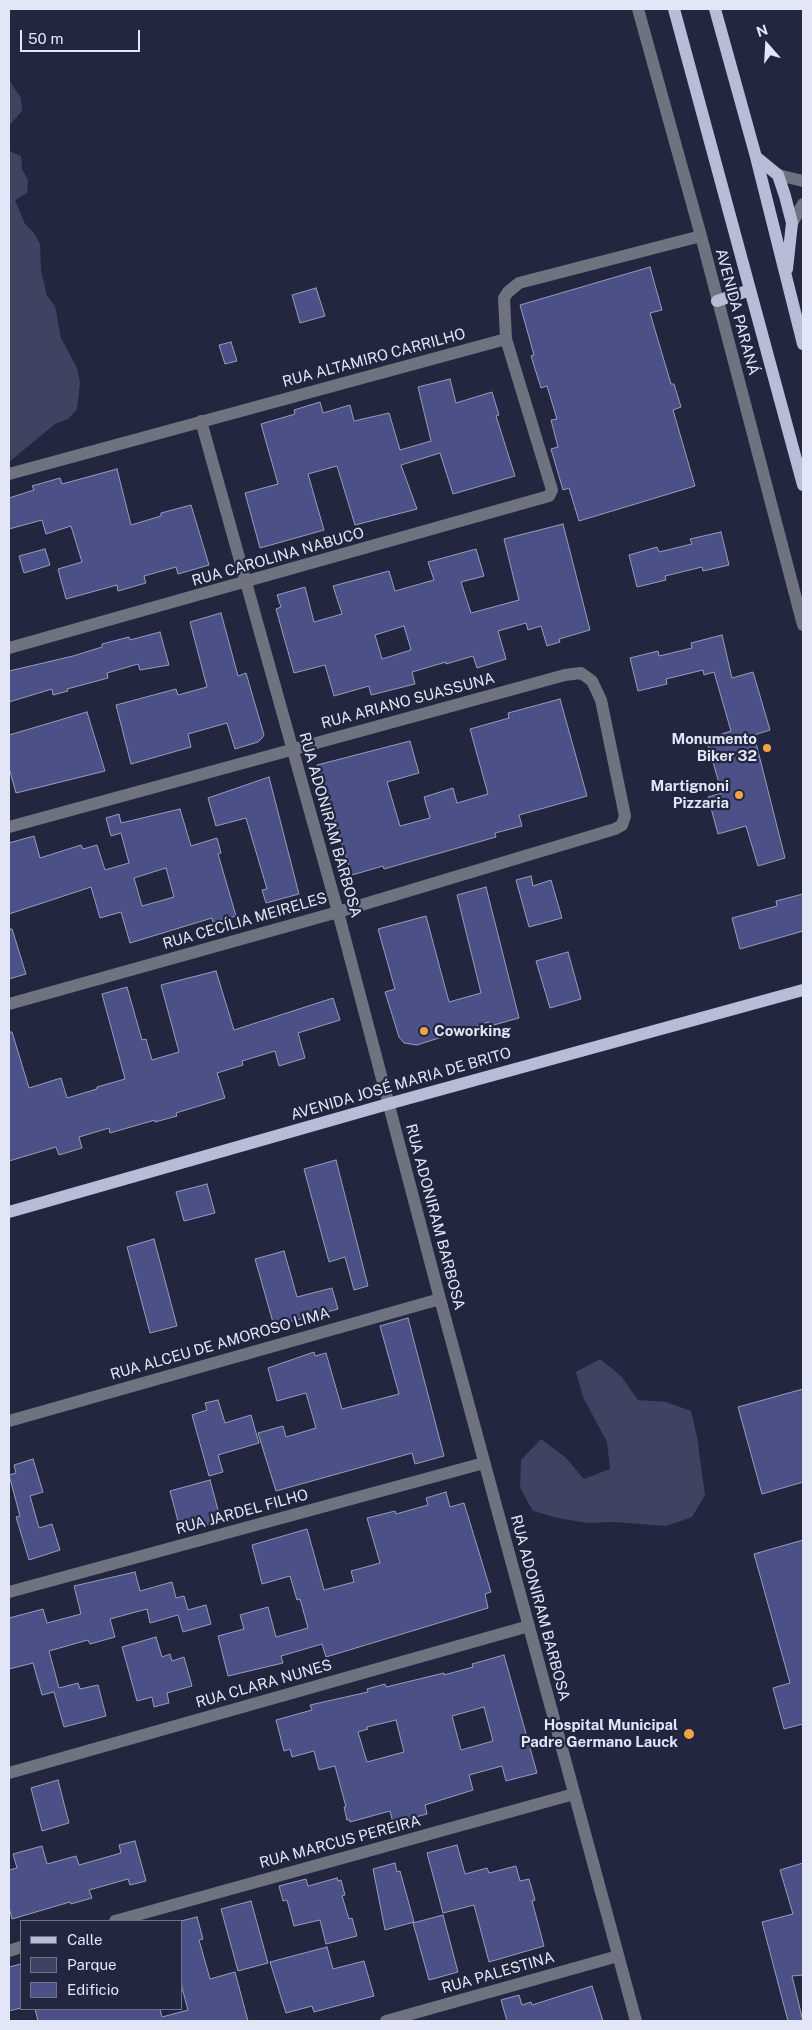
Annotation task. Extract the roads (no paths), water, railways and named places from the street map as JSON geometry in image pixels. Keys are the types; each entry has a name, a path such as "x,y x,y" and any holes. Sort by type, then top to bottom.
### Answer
{"main road":[{"name":"AVENIDA PARANÁ","path":"674,9 803,485"},
{"path":"715,9 756,157 803,344"},
{"path":"756,157 778,174 792,223 785,276"},
{"path":"717,301 750,290"},
{"name":"AVENIDA JOSÉ MARIA DE BRITO","path":"9,1212 388,1104 803,990"}],"street":[{"name":"AVENIDA PARANÁ","path":"638,9 701,236 803,625"},
{"path":"778,174 803,180"},
{"path":"792,223 803,204"},
{"path":"506,339 504,298 519,283 701,236"},
{"name":"RUA ALTAMIRO CARRILHO","path":"9,474 506,339"},
{"name":"RUA CAROLINA NABUCO","path":"9,648 549,496 552,490 506,339"},
{"name":"RUA ADONIRAM BARBOSA","path":"201,421 338,912 440,1299 636,2021"},
{"name":"RUA ARIANO SUASSUNA","path":"9,827 565,675 581,673 592,681 601,700 625,816"},
{"name":"RUA CECÍLIA MEIRELES","path":"9,1004 338,912 615,829 622,825 625,816"},
{"name":"RUA ALCEU DE AMOROSO LIMA","path":"9,1420 440,1299"},
{"name":"RUA JARDEL FILHO","path":"9,1592 484,1462"},
{"name":"RUA CLARA NUNES","path":"9,1773 528,1626"},
{"name":"RUA MARCUS PEREIRA","path":"118,1920 574,1794"},
{"name":"RUA PALESTINA","path":"386,2021 618,1956"}],"place":[{"name":"Monumento Biker 32","path":"767,748"},
{"name":"Martignoni Pizzaria","path":"739,795"},
{"name":"Coworking","path":"424,1031"},
{"name":"Hospital Municipal Padre Germano Lauck","path":"689,1734"}]}
